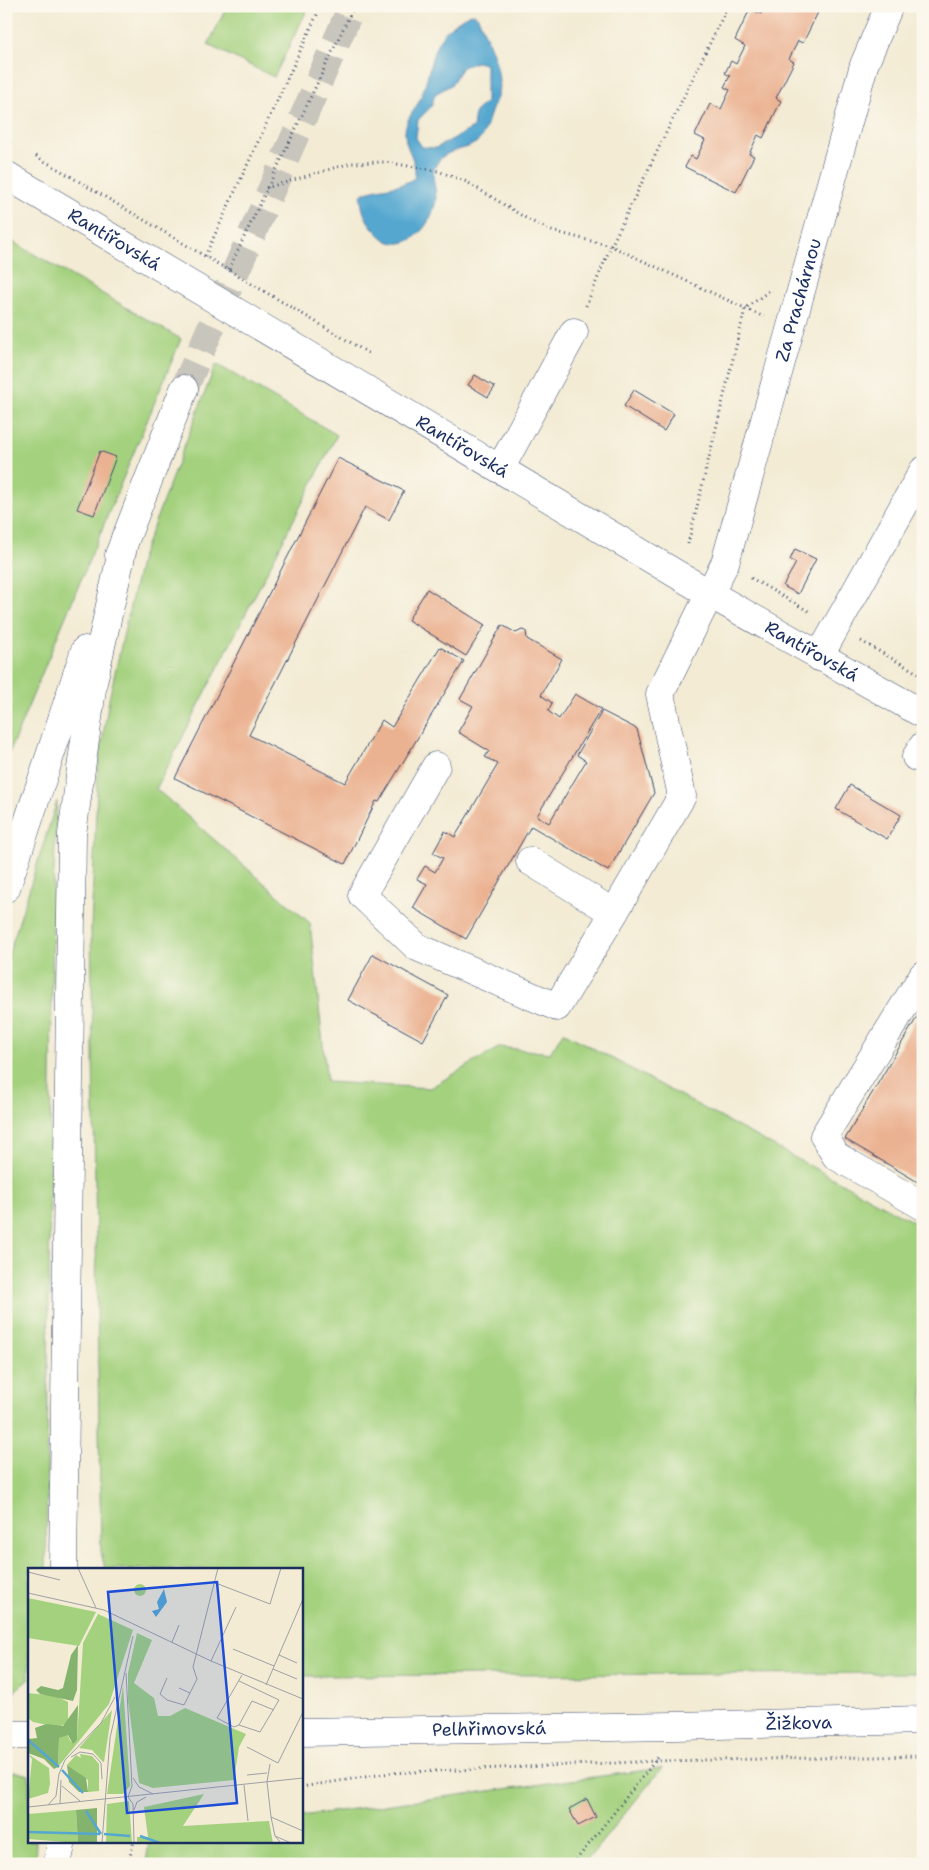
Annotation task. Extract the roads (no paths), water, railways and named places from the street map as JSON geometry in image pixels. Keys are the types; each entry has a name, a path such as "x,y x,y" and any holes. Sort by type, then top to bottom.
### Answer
{"main road":[{"name":"Za Prachárnou","path":"436,766 362,895 417,947 556,1007 614,913 682,796 660,694 725,563 864,65 889,6"},
{"name":"Rantířovská","path":"6,175 710,594 923,714"},
{"path":"500,468 574,332"},
{"path":"6,888 125,538 184,389"},
{"path":"818,656 923,471"},
{"path":"63,1568 72,834 93,682 125,538"},
{"path":"6,854 32,810"},
{"path":"530,861 614,913"},
{"path":"923,975 824,1136 836,1156 923,1206"},
{"path":"63,1536 72,1568"},
{"name":"Žižkova","path":"675,1726 923,1720"},
{"name":"Pelhřimovská","path":"302,1732 675,1726"},
{"path":"53,1842 53,1864"},
{"path":"57,1864 62,1842"}],"water":[{"path":"470,14 475,14 478,17 496,64 499,84 498,94 482,137 472,145 445,155 434,168 435,204 430,219 420,233 406,242 390,242 385,240 368,221 363,209 361,196 370,191 402,184 415,177 414,164 407,144 405,128 420,99 434,50 446,32","holes":["476,62 485,64 486,102 475,112 473,128 436,148 422,147 416,138 418,120 431,107 435,94 451,85 462,67"]}],"tunnel":[{"path":"184,389 352,6"}]}
